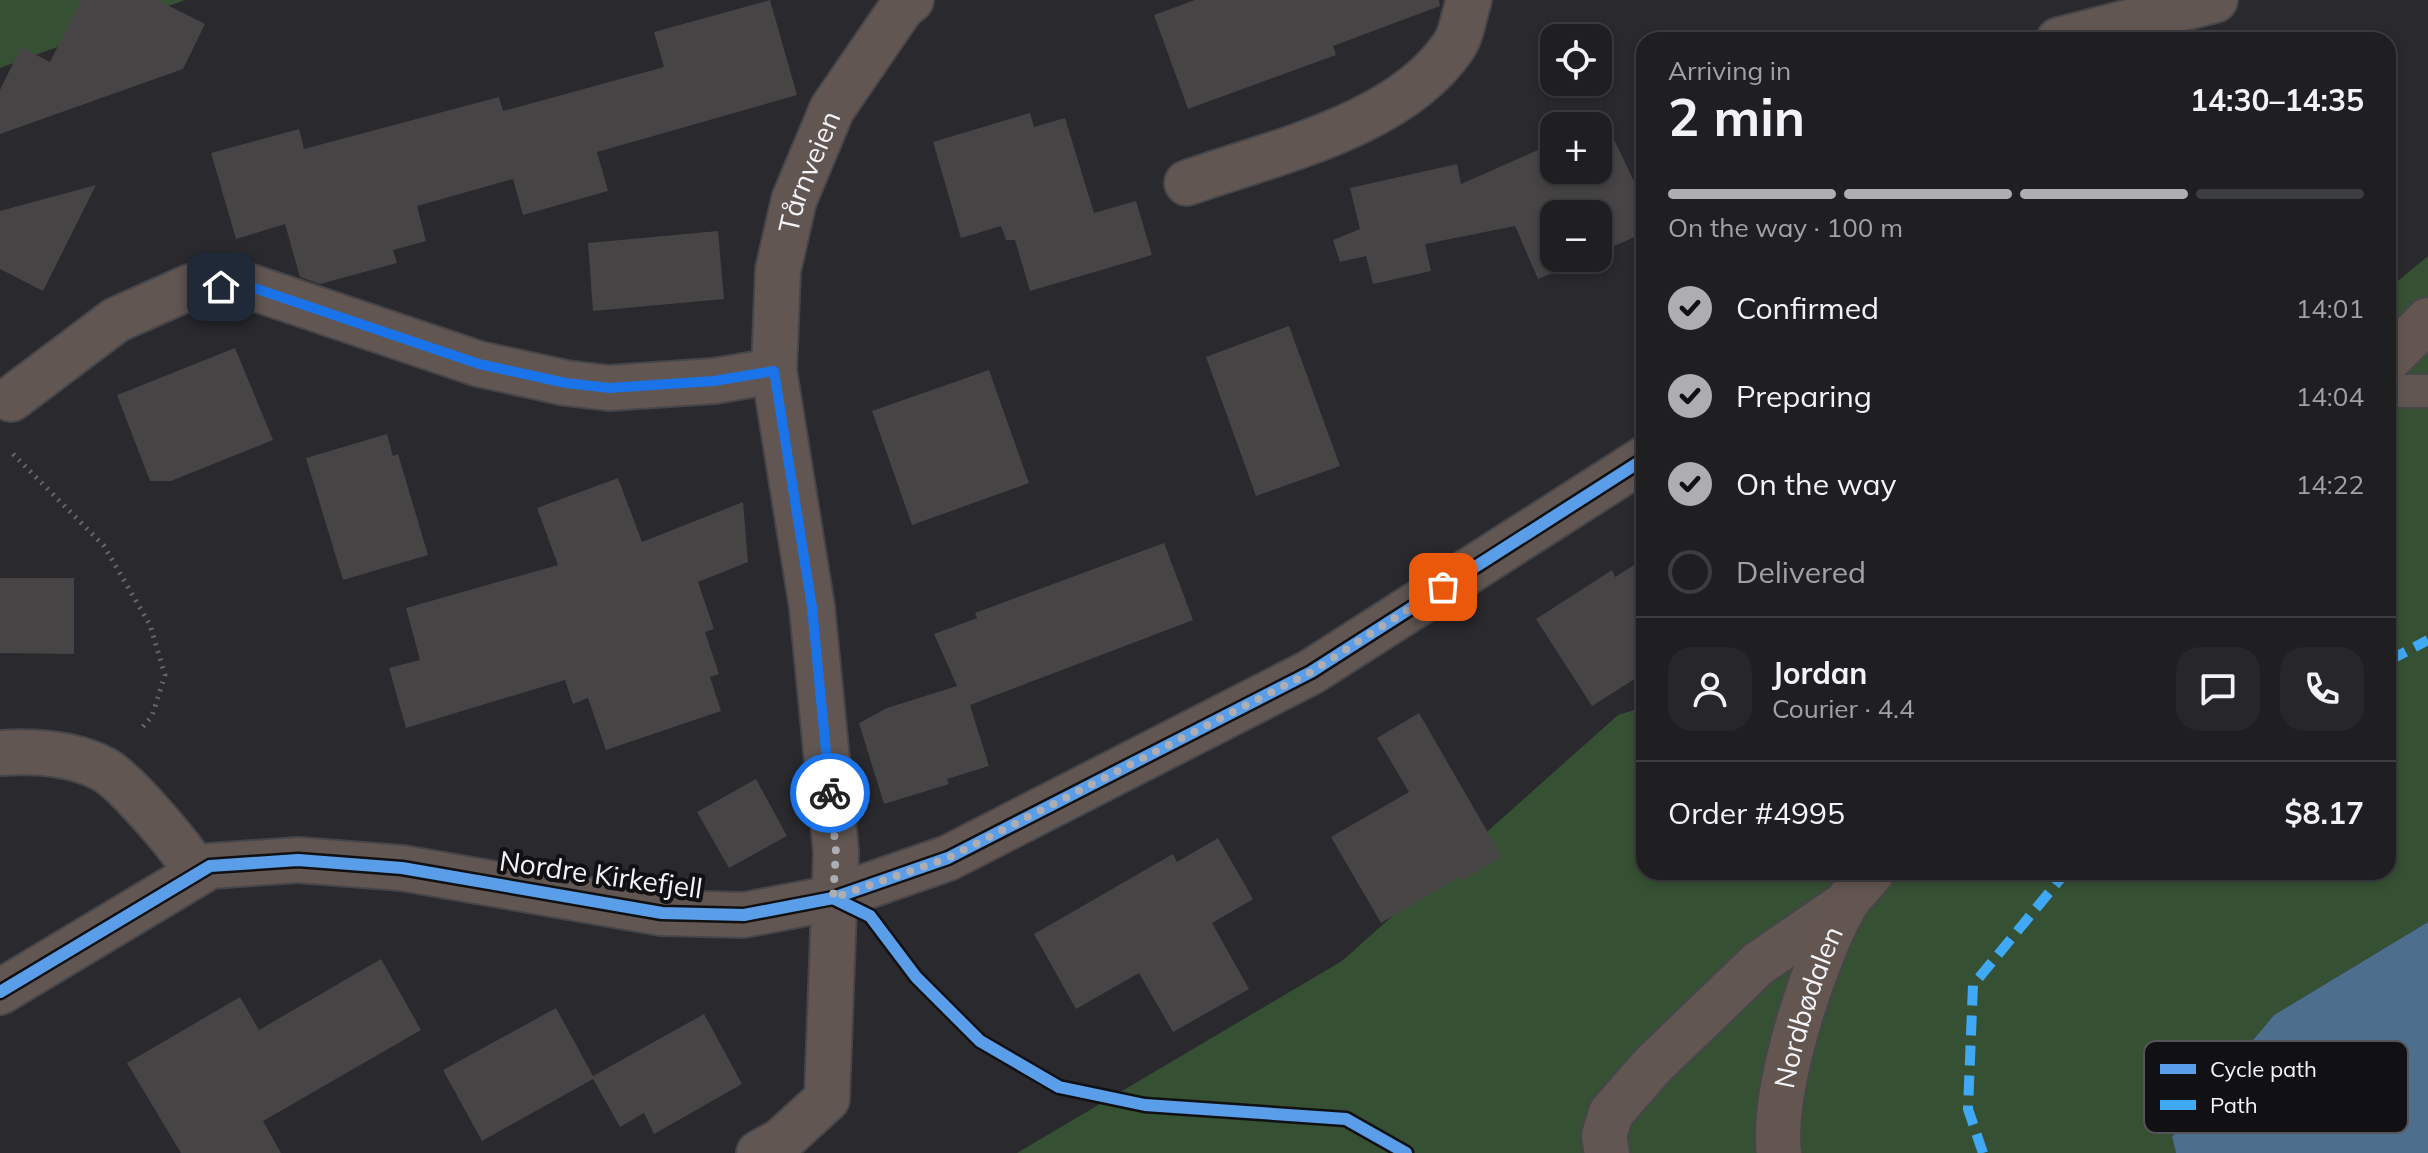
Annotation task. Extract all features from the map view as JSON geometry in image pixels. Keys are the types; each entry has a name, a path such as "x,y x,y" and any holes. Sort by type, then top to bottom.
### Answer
{"street":[{"name":"Tårnveien","path":"833,898 836,852 812,607 774,371 778,270 794,200 832,109 902,7 911,0"},
{"path":"1187,183 1374,116 1423,81 1455,45 1469,0"},
{"path":"2090,32 2215,0"},
{"path":"11,399 116,320 190,287 251,287 479,364 566,383 609,388 714,381 774,371"},
{"path":"2396,352 2428,320"},
{"name":"Nordre Kirkefjell","path":"0,992 210,866 298,860 402,868 662,913 744,915 833,898 948,858 1311,672 1636,464"},
{"path":"0,753 73,757 106,770 183,849 197,873"},
{"path":"1607,1153 1604,1136 1611,1113 1653,1065 1758,964 1859,888"},
{"name":"Nordbødalen","path":"1779,1153 1777,1134 1790,1052 1809,993 1859,888"},
{"path":"759,1153 781,1141 827,1099 833,898"}],"lane":[{"path":"2396,391 2428,391"}],"path":[{"path":"10,452 104,546 150,625 165,675 152,716 106,770"}],"green space":[{"path":"0,0 185,0 0,68"},
{"path":"2428,256 2428,922 2274,1015 2252,1041 2144,1041 2144,1133 2175,1133 2172,1137 2176,1153 1017,1153 1342,961 1618,715 1636,709 1636,880 2396,880 2396,282"}],"water":[{"path":"2428,922 2428,1153 2176,1153 2172,1137 2175,1133 2408,1133 2408,1041 2252,1041 2274,1015"}],"building":[{"path":"81,0 157,0 205,24 183,69 0,134 0,90 21,47 50,62"},
{"path":"770,0 797,95 597,152 608,191 523,215 513,179 417,206 426,241 393,250 397,263 320,284 300,277 285,224 236,239 211,153 299,129 304,149 499,97 503,111 664,67 654,32"},
{"path":"1195,0 1439,0 1440,6 1333,46 1336,55 1188,109 1154,15"},
{"path":"1030,113 1034,127 1065,118 1094,213 1136,201 1152,255 1030,291 1015,240 1006,240 1001,226 961,238 933,142"},
{"path":"1612,136 1636,185 1636,236 1612,247 1612,200 1540,200 1540,272 1554,272 1538,279 1515,226 1425,244 1431,271 1373,284 1366,256 1340,262 1333,240 1360,229 1350,188 1457,164 1461,184 1540,149 1540,184 1612,184"},
{"path":"96,185 43,291 0,269 0,211"},
{"path":"718,231 724,299 593,311 588,243"},
{"path":"1289,326 1340,466 1256,496 1206,357"},
{"path":"235,348 273,440 171,481 150,481 117,395"},
{"path":"989,370 1029,483 912,525 872,411"},
{"path":"387,434 393,456 398,454 428,555 343,580 306,458"},
{"path":"618,478 642,542 743,502 748,562 698,582 714,629 705,632 719,674 710,677 721,711 606,750 588,698 573,704 565,680 406,728 389,668 420,660 406,608 558,565 537,508"},
{"path":"1164,543 1193,620 970,705 989,766 947,779 949,784 884,804 859,723 887,708 957,686 934,634 977,618 975,613"},
{"path":"1636,564 1636,678 1592,706 1536,619 1612,570 1615,577"},
{"path":"0,578 74,578 74,654 0,653"},
{"path":"1419,713 1502,857 1461,881 1459,877 1381,923 1331,837 1409,792 1377,738"},
{"path":"756,779 787,836 729,868 697,812"},
{"path":"1218,838 1253,899 1212,923 1249,989 1173,1032 1139,973 1076,1009 1034,934 1173,854 1177,862"},
{"path":"381,959 421,1030 263,1121 281,1153 181,1153 127,1063 240,997 259,1030"},
{"path":"556,1008 593,1076 704,1014 742,1084 654,1134 644,1113 620,1127 593,1079 482,1141 443,1070"}],"marked path":[{"path":"2396,657 2428,640"},
{"path":"1983,1153 1968,1109 1973,985 2059,880"}],"cycle path":[{"path":"0,992 210,866 298,860 402,868 662,913 744,915 833,898 948,858 1311,672 1636,464"},
{"path":"833,898 870,916 916,977 980,1041 1059,1087 1145,1105 1346,1119 1406,1153"}],"way so far":[{"path":"830,793 836,852 833,898 948,858 1311,672 1443,587"}],"route":[{"path":"221,287 251,287 479,364 566,383 609,388 714,381 774,371 812,607 830,793"}]}
